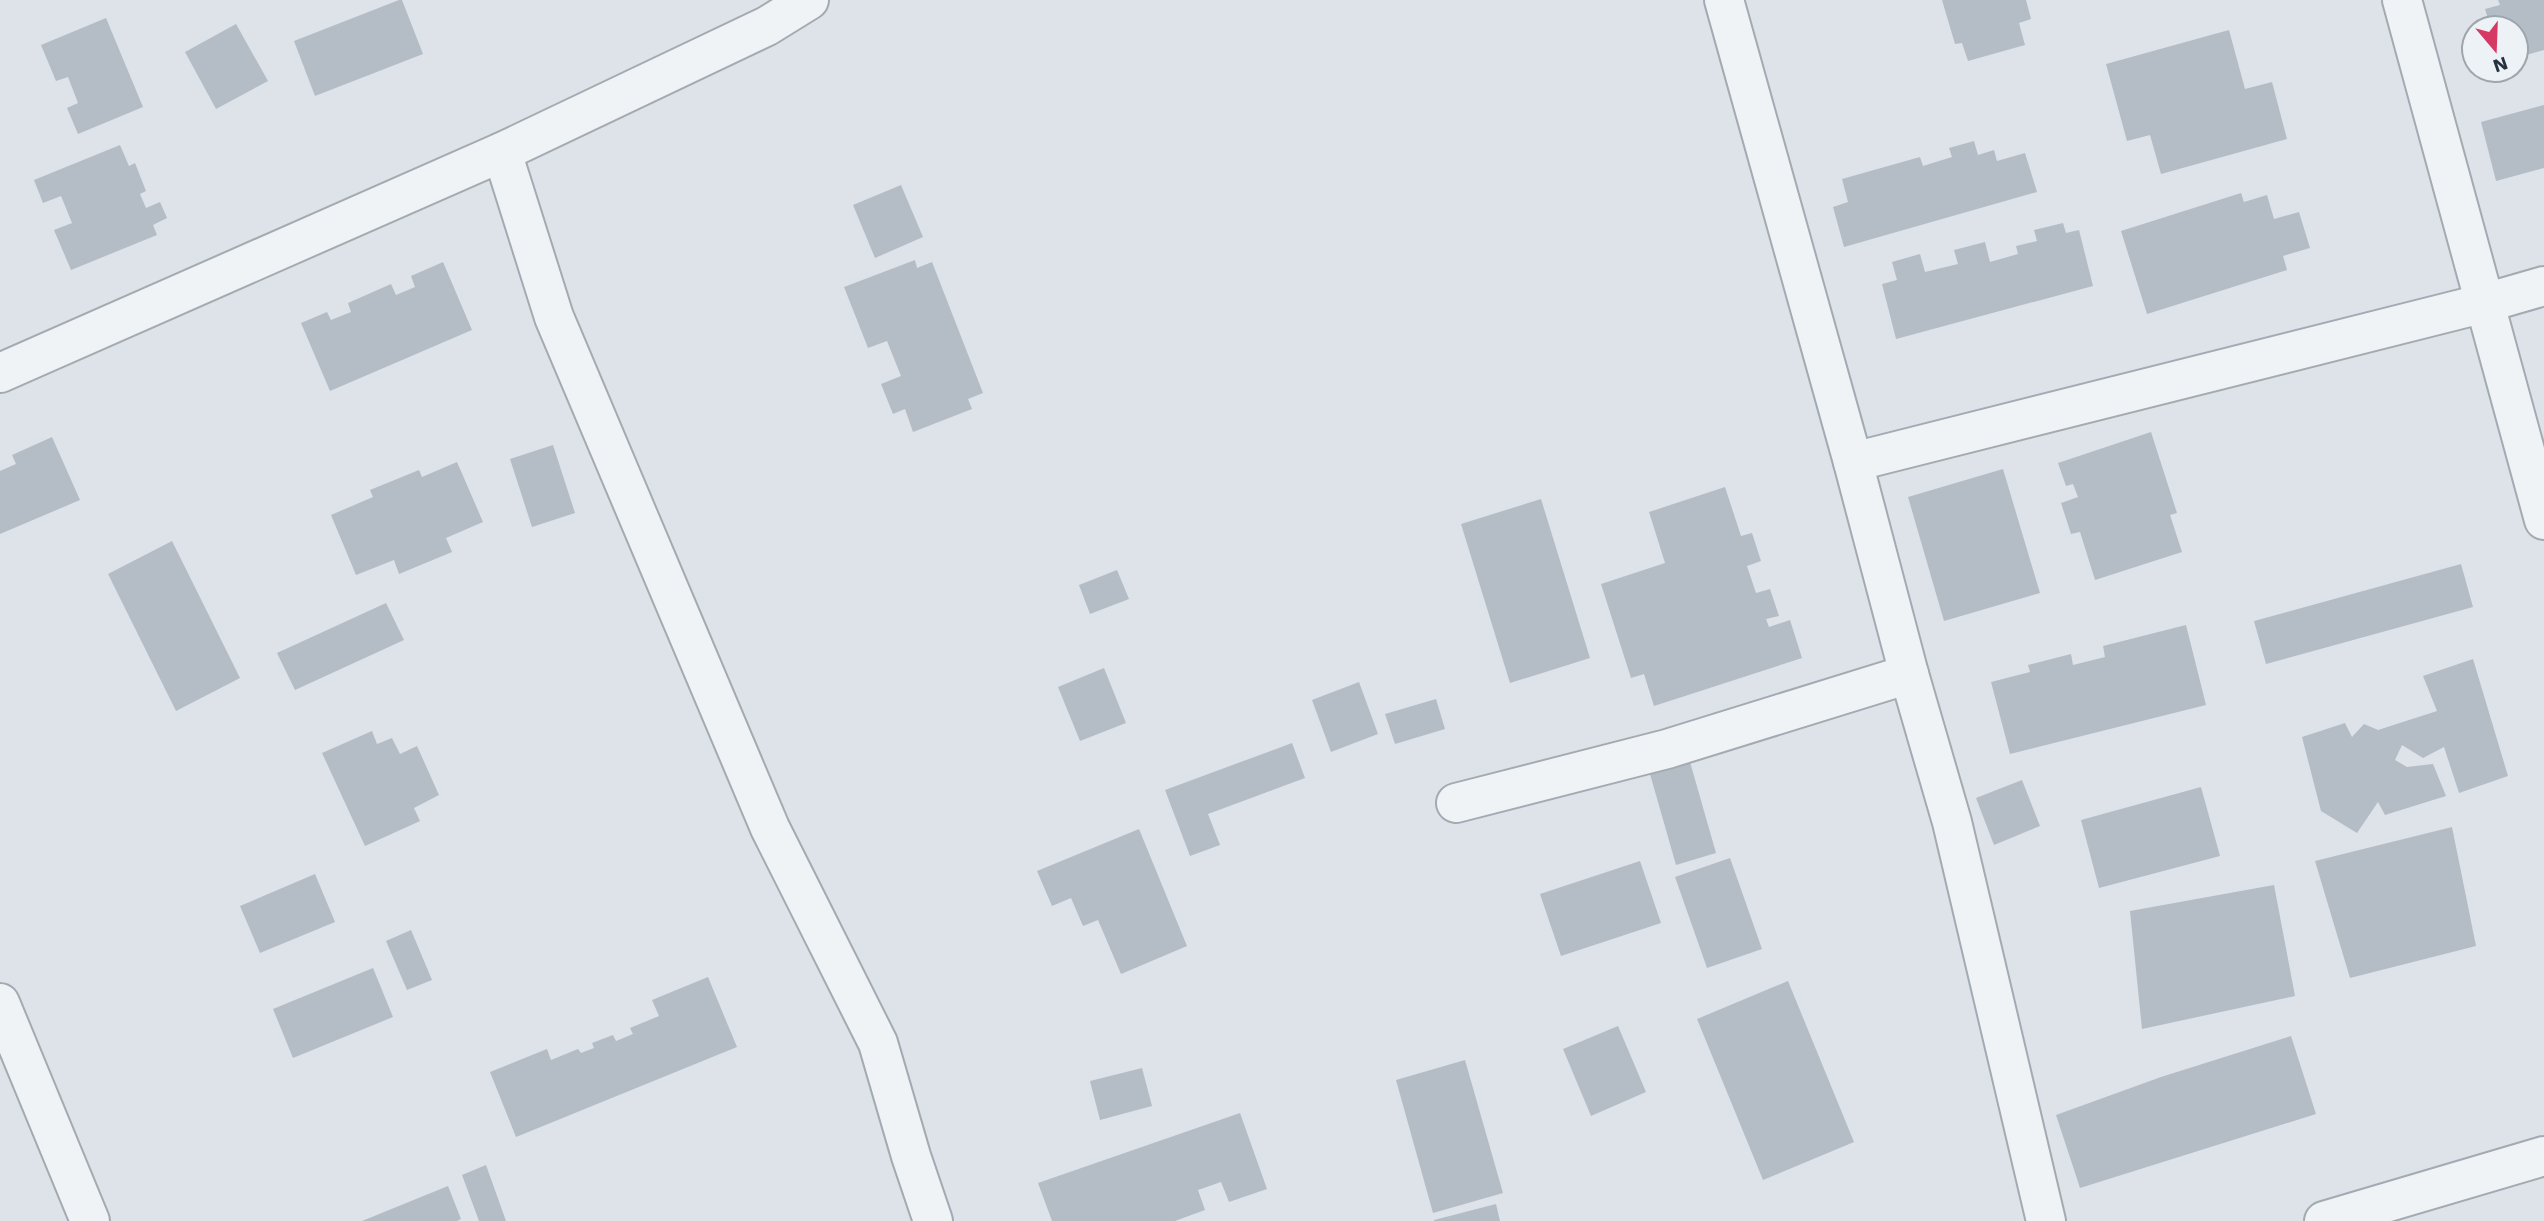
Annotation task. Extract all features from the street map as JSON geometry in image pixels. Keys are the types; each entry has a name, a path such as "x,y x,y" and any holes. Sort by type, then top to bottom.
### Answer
{"street":[{"path":"0,373 502,152 762,13 809,0"},
{"path":"1724,0 1952,822 2046,1221"},
{"path":"2402,0 2544,520"},
{"path":"502,152 564,341 770,828 878,1042 933,1221"},
{"path":"1853,462 2485,303 2544,285"},
{"path":"1456,803 1667,749 1909,674"},
{"path":"0,1003 90,1221"},
{"path":"2324,1221 2544,1156"}],"building":[{"path":"402,0 423,54 315,96 294,41"},
{"path":"1942,0 2026,0 2031,19 2019,23 2025,45 1968,61 1962,43 1955,44"},
{"path":"2498,0 2544,0 2544,50 2530,54 2530,14 2486,14 2485,9 2500,5"},
{"path":"106,18 143,107 78,134 67,108 78,103 68,77 56,81 41,45"},
{"path":"236,24 268,81 216,109 185,52"},
{"path":"2229,30 2245,89 2272,82 2287,139 2161,174 2150,135 2127,141 2106,64"},
{"path":"2544,105 2544,168 2496,181 2481,122"},
{"path":"1974,141 1978,155 1994,150 1997,161 2025,153 2037,192 1844,247 1833,207 1848,202 1842,179 1920,157 1923,166 1952,157 1949,148"},
{"path":"120,145 129,166 135,163 146,191 140,194 146,208 160,202 167,218 153,225 157,235 71,270 54,230 72,223 61,196 43,203 34,180"},
{"path":"901,185 923,237 875,258 853,205"},
{"path":"2241,193 2244,202 2267,195 2274,219 2299,212 2310,248 2283,256 2287,270 2147,314 2121,231"},
{"path":"2063,223 2066,233 2079,230 2093,286 1896,339 1882,284 1897,280 1892,262 1920,254 1925,272 1958,264 1954,250 1985,242 1990,262 2018,254 2016,246 2037,241 2034,230"},
{"path":"915,260 917,268 932,262 983,393 968,399 972,409 913,432 905,409 893,414 881,384 901,376 887,341 868,348 844,287"},
{"path":"443,262 472,330 330,391 301,323 327,312 331,320 351,312 348,303 391,284 396,295 415,287 411,276"},
{"path":"2151,432 2177,513 2170,515 2182,552 2095,580 2080,532 2071,534 2061,503 2078,497 2073,484 2066,486 2058,463"},
{"path":"52,437 80,500 0,534 0,471 16,464 12,455"},
{"path":"553,445 575,513 532,527 510,459"},
{"path":"457,462 483,522 446,538 452,552 399,574 394,560 356,575 331,515 373,497 370,490 419,470 422,477"},
{"path":"2003,469 2040,593 1944,621 1908,497"},
{"path":"1725,487 1741,536 1752,533 1761,561 1747,566 1756,593 1770,589 1779,616 1766,619 1769,627 1790,620 1802,658 1654,706 1644,674 1631,678 1601,584 1665,563 1649,512"},
{"path":"1541,499 1590,658 1510,683 1461,524"},
{"path":"172,541 240,678 176,711 108,574"},
{"path":"2461,564 2473,607 2266,664 2254,621"},
{"path":"1117,570 1129,599 1090,614 1079,585"},
{"path":"386,603 404,640 295,690 277,653"},
{"path":"2186,625 2206,705 2010,754 1991,682 2030,672 2028,665 2071,654 2073,665 2105,657 2103,646"},
{"path":"2473,659 2508,776 2459,793 2444,747 2423,758 2402,745 2395,760 2407,767 2433,764 2446,796 2385,815 2378,802 2357,833 2321,811 2302,737 2345,723 2352,737 2364,724 2378,730 2437,711 2423,676"},
{"path":"1104,668 1126,723 1080,741 1058,687"},
{"path":"1359,682 1378,734 1331,752 1312,700"},
{"path":"1436,699 1445,729 1395,744 1385,714"},
{"path":"372,731 377,744 392,738 400,754 417,746 439,795 414,808 420,821 365,846 322,753"},
{"path":"1292,743 1305,778 1208,814 1220,845 1190,856 1165,790"},
{"path":"1690,762 1716,853 1676,865 1650,774"},
{"path":"2022,780 2040,826 1994,845 1976,798"},
{"path":"2201,787 2220,856 2099,888 2081,820"},
{"path":"2452,827 2476,946 2350,978 2315,861"},
{"path":"1139,829 1187,946 1121,974 1098,920 1083,926 1071,898 1052,906 1037,871"},
{"path":"1730,858 1762,949 1707,968 1675,877"},
{"path":"1640,861 1661,923 1561,956 1540,894"},
{"path":"315,874 335,922 260,953 240,906"},
{"path":"2274,885 2295,996 2142,1029 2130,911"},
{"path":"411,930 432,980 407,990 386,941"},
{"path":"373,968 393,1017 293,1058 273,1009"},
{"path":"708,977 737,1047 516,1137 490,1072 547,1049 551,1060 578,1049 581,1053 594,1048 592,1043 613,1035 616,1041 633,1034 630,1028 659,1016 652,1000"},
{"path":"1788,981 1854,1142 1763,1180 1697,1019"},
{"path":"1618,1026 1646,1092 1591,1116 1563,1049"},
{"path":"2291,1036 2316,1114 2080,1188 2056,1115 2161,1077"},
{"path":"1465,1060 1503,1193 1433,1213 1396,1080"},
{"path":"1142,1068 1152,1106 1100,1120 1090,1081"},
{"path":"1240,1113 1267,1189 1229,1202 1221,1182 1198,1190 1205,1210 1175,1221 1052,1221 1038,1183"},
{"path":"486,1165 506,1221 479,1221 462,1175"},
{"path":"448,1186 461,1219 457,1221 362,1221"},
{"path":"1496,1204 1500,1221 1434,1221 1434,1220"}]}
